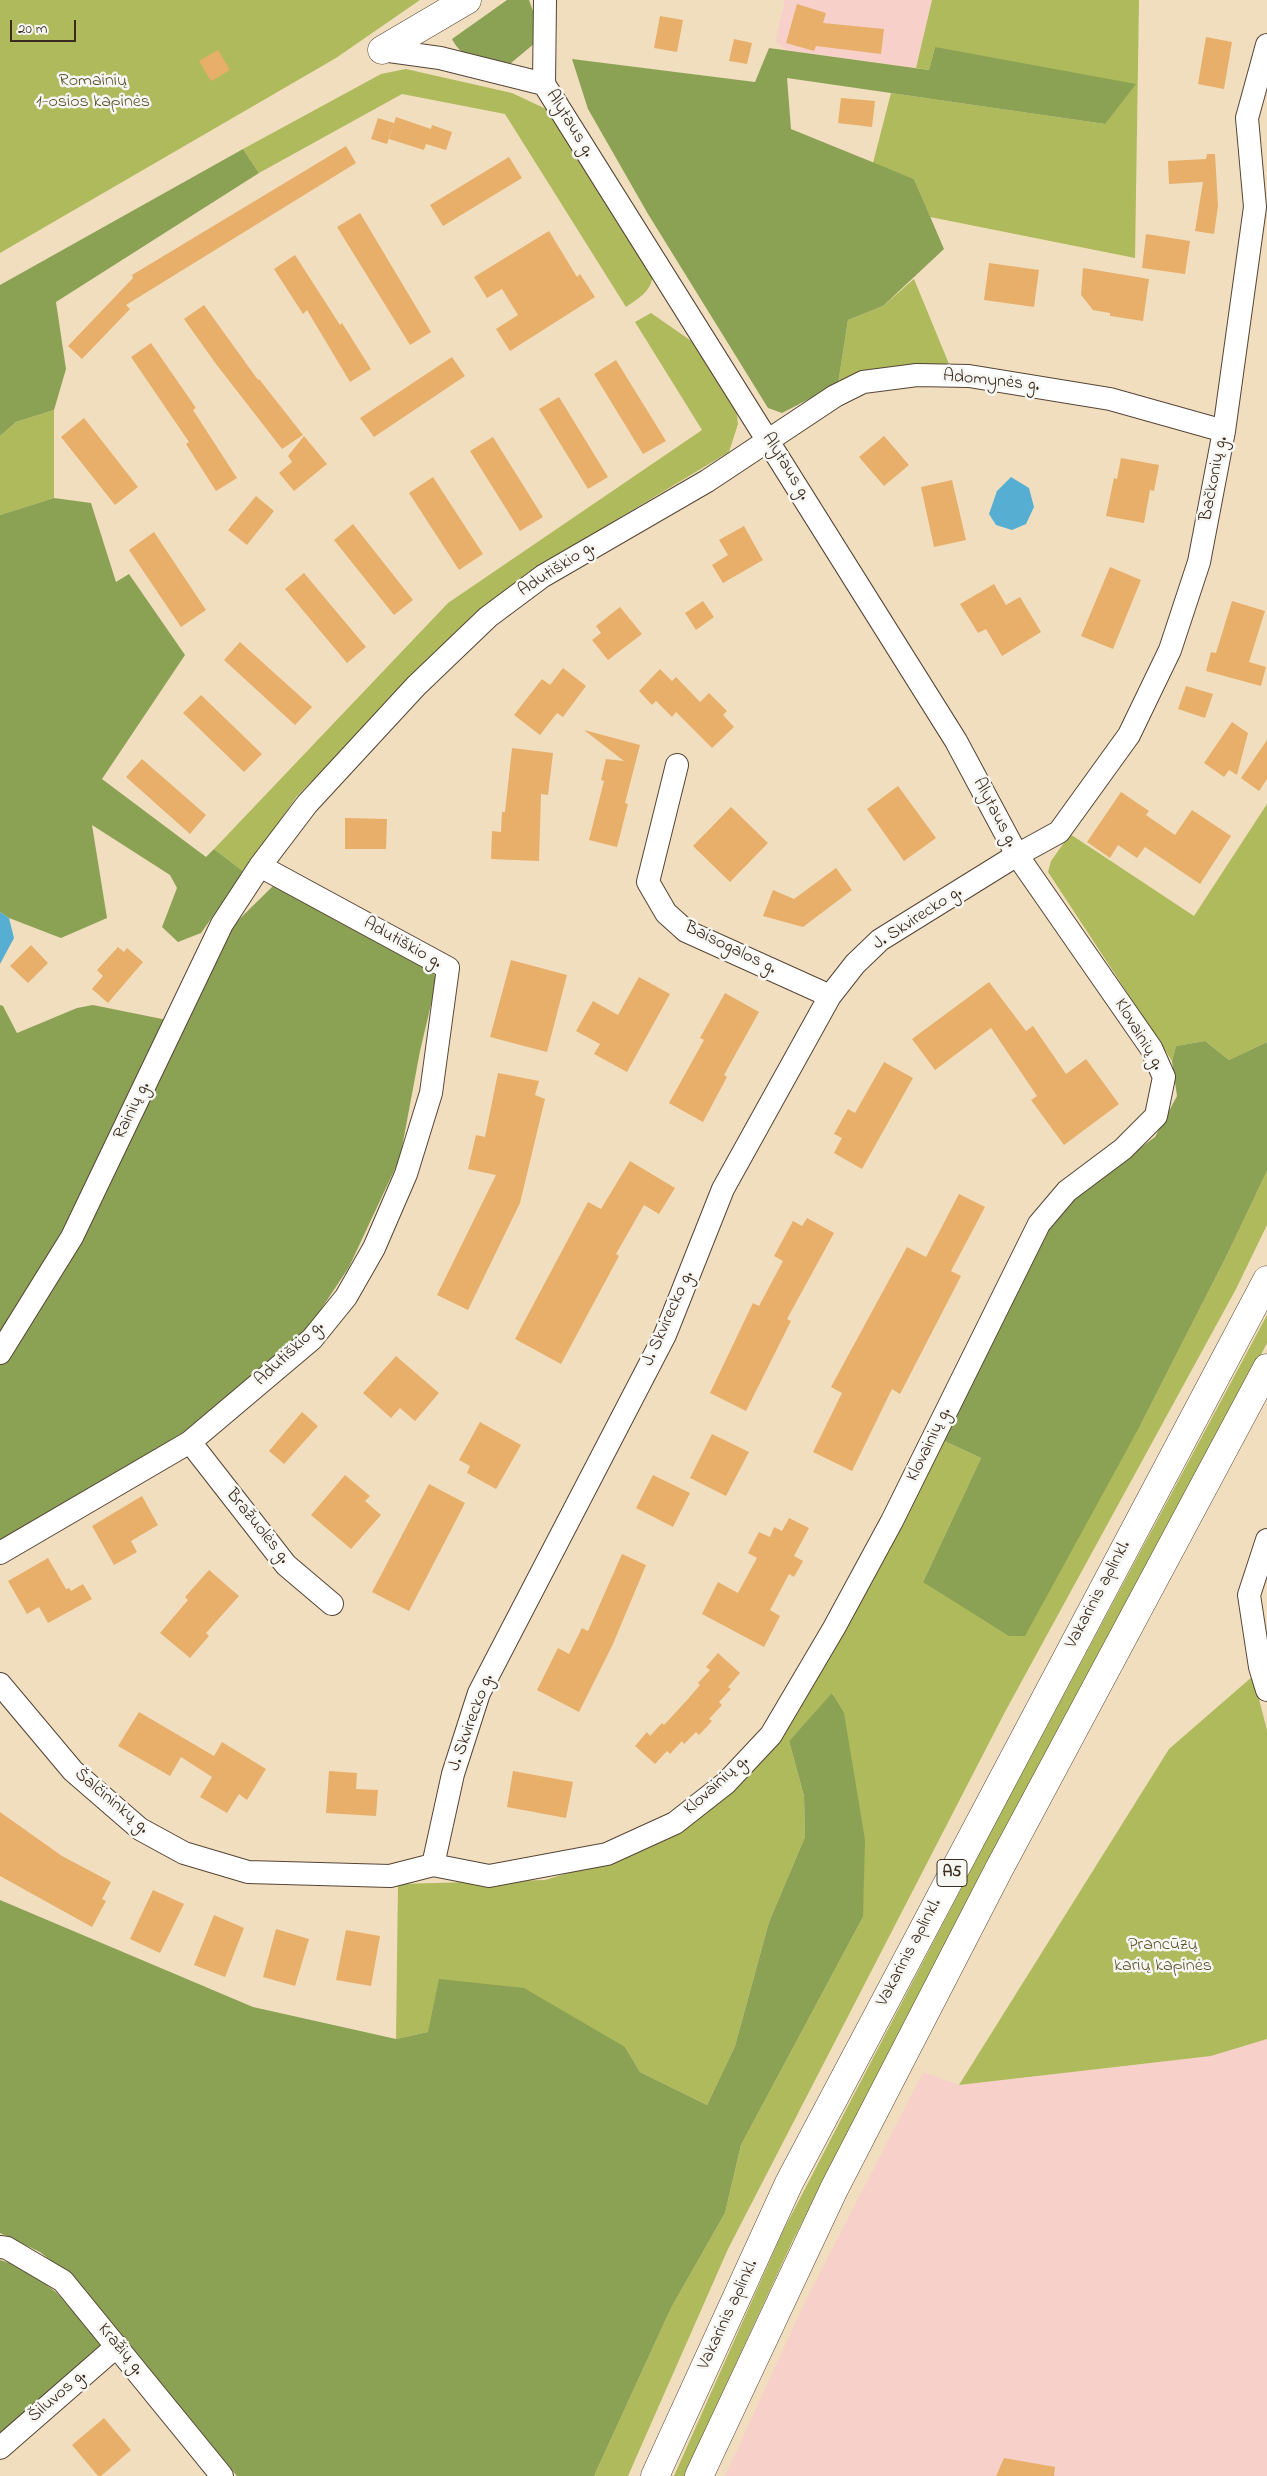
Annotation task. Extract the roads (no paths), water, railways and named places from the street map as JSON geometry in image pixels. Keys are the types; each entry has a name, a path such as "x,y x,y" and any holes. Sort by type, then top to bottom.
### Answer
{"main road":[{"path":"382,50 467,0"},
{"name":"Vakarinis aplinkl.","path":"655,2476 790,2183 1267,1280"},
{"name":"A5","path":"699,2476 834,2189 998,1872 1267,1368"}],"street":[{"name":"Alytaus g.","path":"545,0 544,84 956,741 1017,855"},
{"name":"Bačkonių g.","path":"1017,855 1059,832 1129,735 1170,650 1199,562 1224,430 1255,207 1246,118 1267,45"},
{"name":"Alytaus g.","path":"382,50 440,58 544,84"},
{"name":"Adomynės g.","path":"768,439 835,396 863,382 917,376 968,376 1110,398 1224,430"},
{"name":"Adutiškio g.","path":"0,1553 190,1442 312,1339 346,1297 374,1248 406,1174 431,1094 448,968 260,866 320,790 416,686 488,617 543,576 707,481 768,439"},
{"name":"Baisogalos g.","path":"677,766 648,882 666,913 686,931 830,996"},
{"name":"J. Skvirecko g.","path":"433,1865 453,1774 479,1693 665,1335 723,1189 830,996 855,964 880,940 1017,855"},
{"name":"Klovainių g.","path":"433,1865 489,1876 607,1854 675,1822 726,1783 771,1735 834,1628 892,1521 1039,1224 1067,1191 1123,1148 1156,1116 1164,1078 1151,1048 1017,855"},
{"name":"Rainių g.","path":"0,1353 72,1237 222,924 260,866"},
{"name":"Bražuolės g.","path":"190,1442 286,1565 332,1604"},
{"path":"1267,1540 1249,1595 1260,1667 1267,1690"},
{"name":"Šalčininkų g.","path":"0,1684 72,1771 140,1829 184,1853 248,1872 390,1876 433,1865"},
{"name":"Kražių g.","path":"0,2247 7,2248 63,2281 222,2476"},
{"name":"Šiluvos g.","path":"0,2448 117,2346"}],"water":[{"path":"1011,477 1029,488 1034,507 1026,524 1012,530 996,525 989,514 997,491"},
{"path":"0,912 9,918 14,938 0,964"}],"park label":[{"name":"Romainių 1-osios kapinės","path":"93,92"},
{"name":"Prancūzų karių kapinės","path":"1163,1956"}]}
